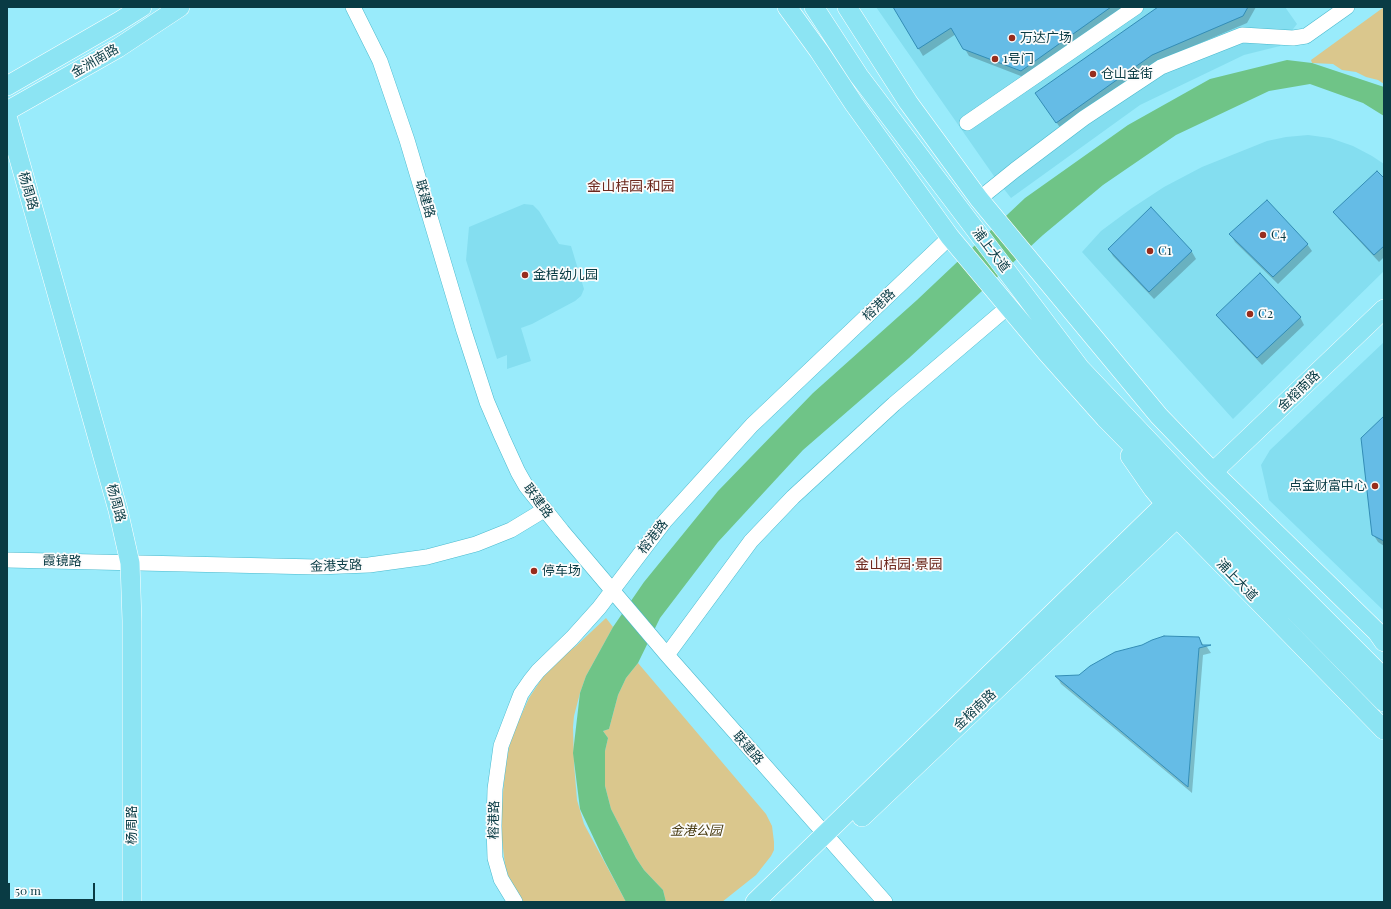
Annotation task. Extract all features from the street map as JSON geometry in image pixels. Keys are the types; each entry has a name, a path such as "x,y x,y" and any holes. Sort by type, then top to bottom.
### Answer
{"main road":[{"name":"金洲南路","path":"7,86 142,7"},
{"name":"金洲南路","path":"7,111 118,48 180,7"},
{"name":"浦上大道","path":"787,7 819,51 854,104 950,237 1008,307 1105,418 1380,690"},
{"name":"浦上大道","path":"814,7 859,76 1080,368 1380,690"},
{"path":"847,7 908,102 979,199 1159,416 1213,472 1382,638"},
{"name":"杨周路","path":"7,116 118,510 123,562 132,621 132,902"},
{"name":"杨周路","path":"7,164 105,513 123,562 120,597 119,902"},
{"name":"金榕南路","path":"1213,472 1384,309"},
{"name":"浦上大道","path":"1105,418 1164,504 1384,730"},
{"path":"755,902 829,840 1164,504"},
{"name":"金榕南路","path":"773,902 829,840 1177,518"}],"street":[{"name":"联建路","path":"353,7 380,61 407,140 464,331 488,402 502,437 526,486 544,510 667,655 885,902"},
{"path":"967,123 1136,7"},
{"path":"979,199 1084,118 1161,67 1242,35 1293,38 1306,36 1347,7"},
{"name":"榕港路","path":"514,902 506,889 495,858 495,789 501,746 521,694 538,671 576,633 612,590 665,521 752,425 950,237"},
{"path":"667,655 751,542 793,497 894,404 1008,307"},
{"name":"金港支路","path":"123,562 317,567 357,566 401,561 442,554 482,542 511,530 544,510"},
{"name":"霞镜路","path":"7,560 123,562"}],"shaded area":[{"path":"876,7 1285,7 1297,24 1280,46 1244,55 1140,105 1011,198 996,179"},
{"path":"1287,60 1312,63 1384,87 1384,116 1363,103 1310,84 1269,91 1176,135 1103,185 1043,235 909,358 803,450 718,542 660,618 638,663 626,678 618,695 609,729 603,731 608,738 605,751 605,786 611,809 636,858 644,870 663,890 666,902 626,902 580,809 573,753 580,693 586,676 613,627 644,582 718,491 813,393 917,300 1025,198 1128,125 1210,79"},
{"path":"1308,135 1330,138 1353,146 1384,164 1384,271 1233,419 1082,252 1101,231 1132,208 1164,187 1202,167 1267,141 1286,137"},
{"name":"金桔幼儿园","path":"524,204 533,205 539,211 559,244 571,246 584,289 581,296 575,301 532,324 521,328 531,361 507,369 507,355 497,359 466,260 469,227"},
{"name":"点金财富中心","path":"1384,342 1384,611 1269,500 1261,465 1270,450"}],"green space":[{"path":"1384,7 1384,84 1378,80 1366,77 1356,72 1342,70 1333,64 1312,63 1311,60"},
{"path":"606,618 613,627 586,676 574,716 574,764 577,800 584,824 626,902 522,902 506,873 500,823 506,762 511,738 529,698 550,666 576,646"},
{"name":"金港公园","path":"638,663 766,814 772,826 774,850 771,856 756,875 722,902 666,902 663,890 644,870 636,858 611,809 605,786 605,751 608,738 603,731 609,729 618,695 626,678"}],"building":[{"name":"万达广场","path":"893,7 1111,7 1021,71 963,49 951,28 918,49"},
{"name":"仓山金街","path":"1158,7 1248,7 1243,16 1152,55 1056,123 1035,93"},
{"path":"1377,171 1384,178 1384,246 1374,255 1333,212"},
{"path":"1267,200 1308,244 1273,277 1229,234"},
{"path":"1151,207 1192,251 1149,292 1108,249"},
{"path":"1260,273 1301,317 1257,358 1216,315"},
{"name":"点金财富中心","path":"1384,416 1384,541 1372,535 1361,438"},
{"path":"1164,636 1199,637 1202,645 1211,645 1199,648 1188,787 1055,676 1079,675 1090,666 1115,652 1142,645"}],"place":[{"name":"万达广场","path":"1012,38"},
{"name":"1号门","path":"995,59"},
{"name":"仓山金街","path":"1093,74"},
{"name":"C4","path":"1263,235"},
{"name":"C1","path":"1150,251"},
{"name":"金桔幼儿园","path":"525,275"},
{"name":"C2","path":"1250,314"},
{"name":"点金财富中心","path":"1375,486"},
{"name":"停车场","path":"534,571"}],"district":[{"name":"金山桔园·和园","path":"631,187"},
{"name":"金山桔园·景园","path":"899,565"}]}
